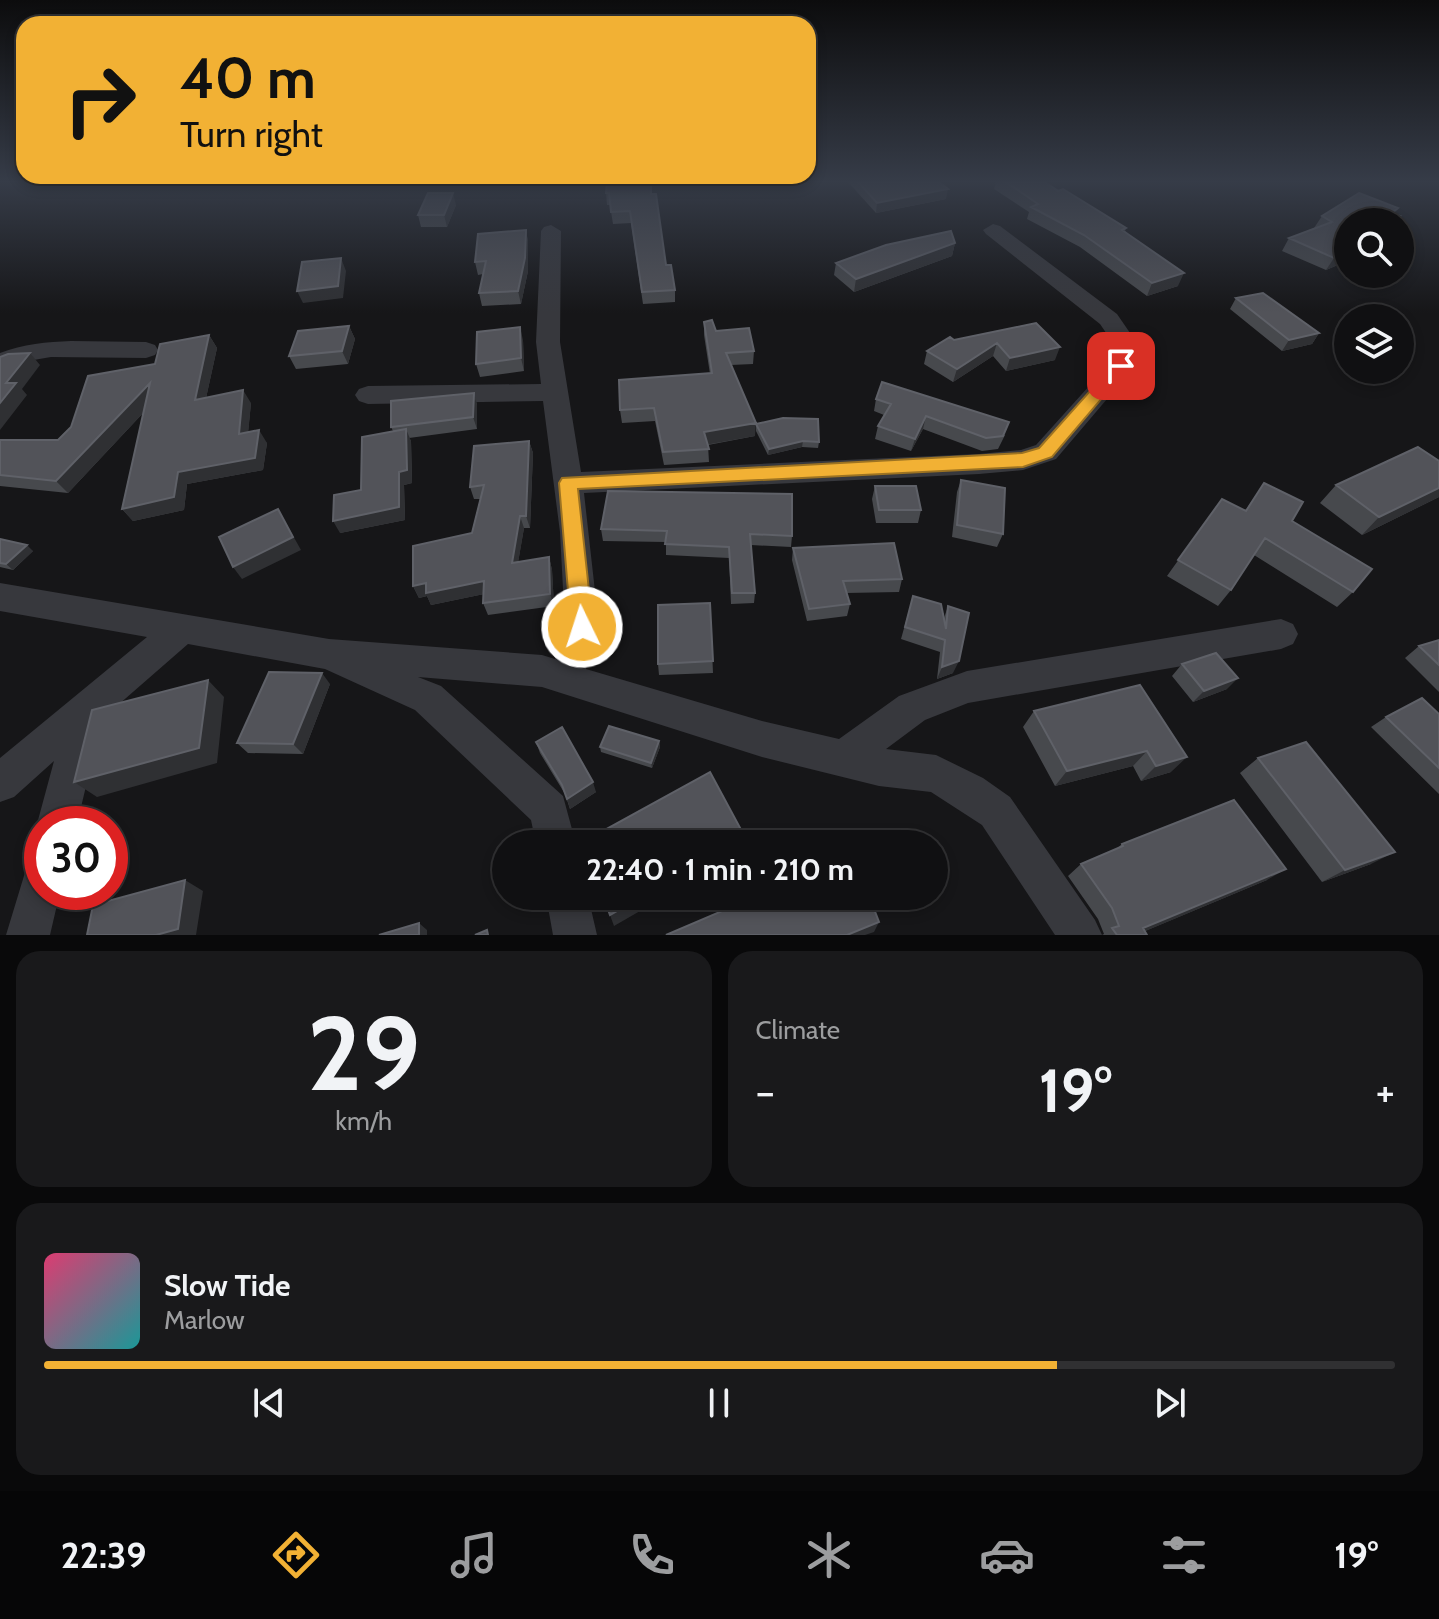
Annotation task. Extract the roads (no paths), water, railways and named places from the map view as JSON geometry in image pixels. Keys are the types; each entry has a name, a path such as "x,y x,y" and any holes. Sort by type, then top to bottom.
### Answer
{"street":[{"path":"568,483 979,464 1023,460 1046,452 1121,366 1127,346 1109,319 993,230"},
{"path":"551,231 548,342 568,483 582,627 566,678"},
{"path":"0,362 9,357 41,351 146,350"},
{"path":"368,395 555,392"},
{"path":"0,597 329,654 542,671 762,739 879,767 936,774 996,811 1080,935"},
{"path":"0,783 180,630"},
{"path":"843,759 912,708 967,687 1281,634"},
{"path":"329,654 428,698 549,810 553,830"},
{"path":"62,806 86,709"},
{"path":"28,935 34,910"},
{"path":"570,910 575,935"}]}
